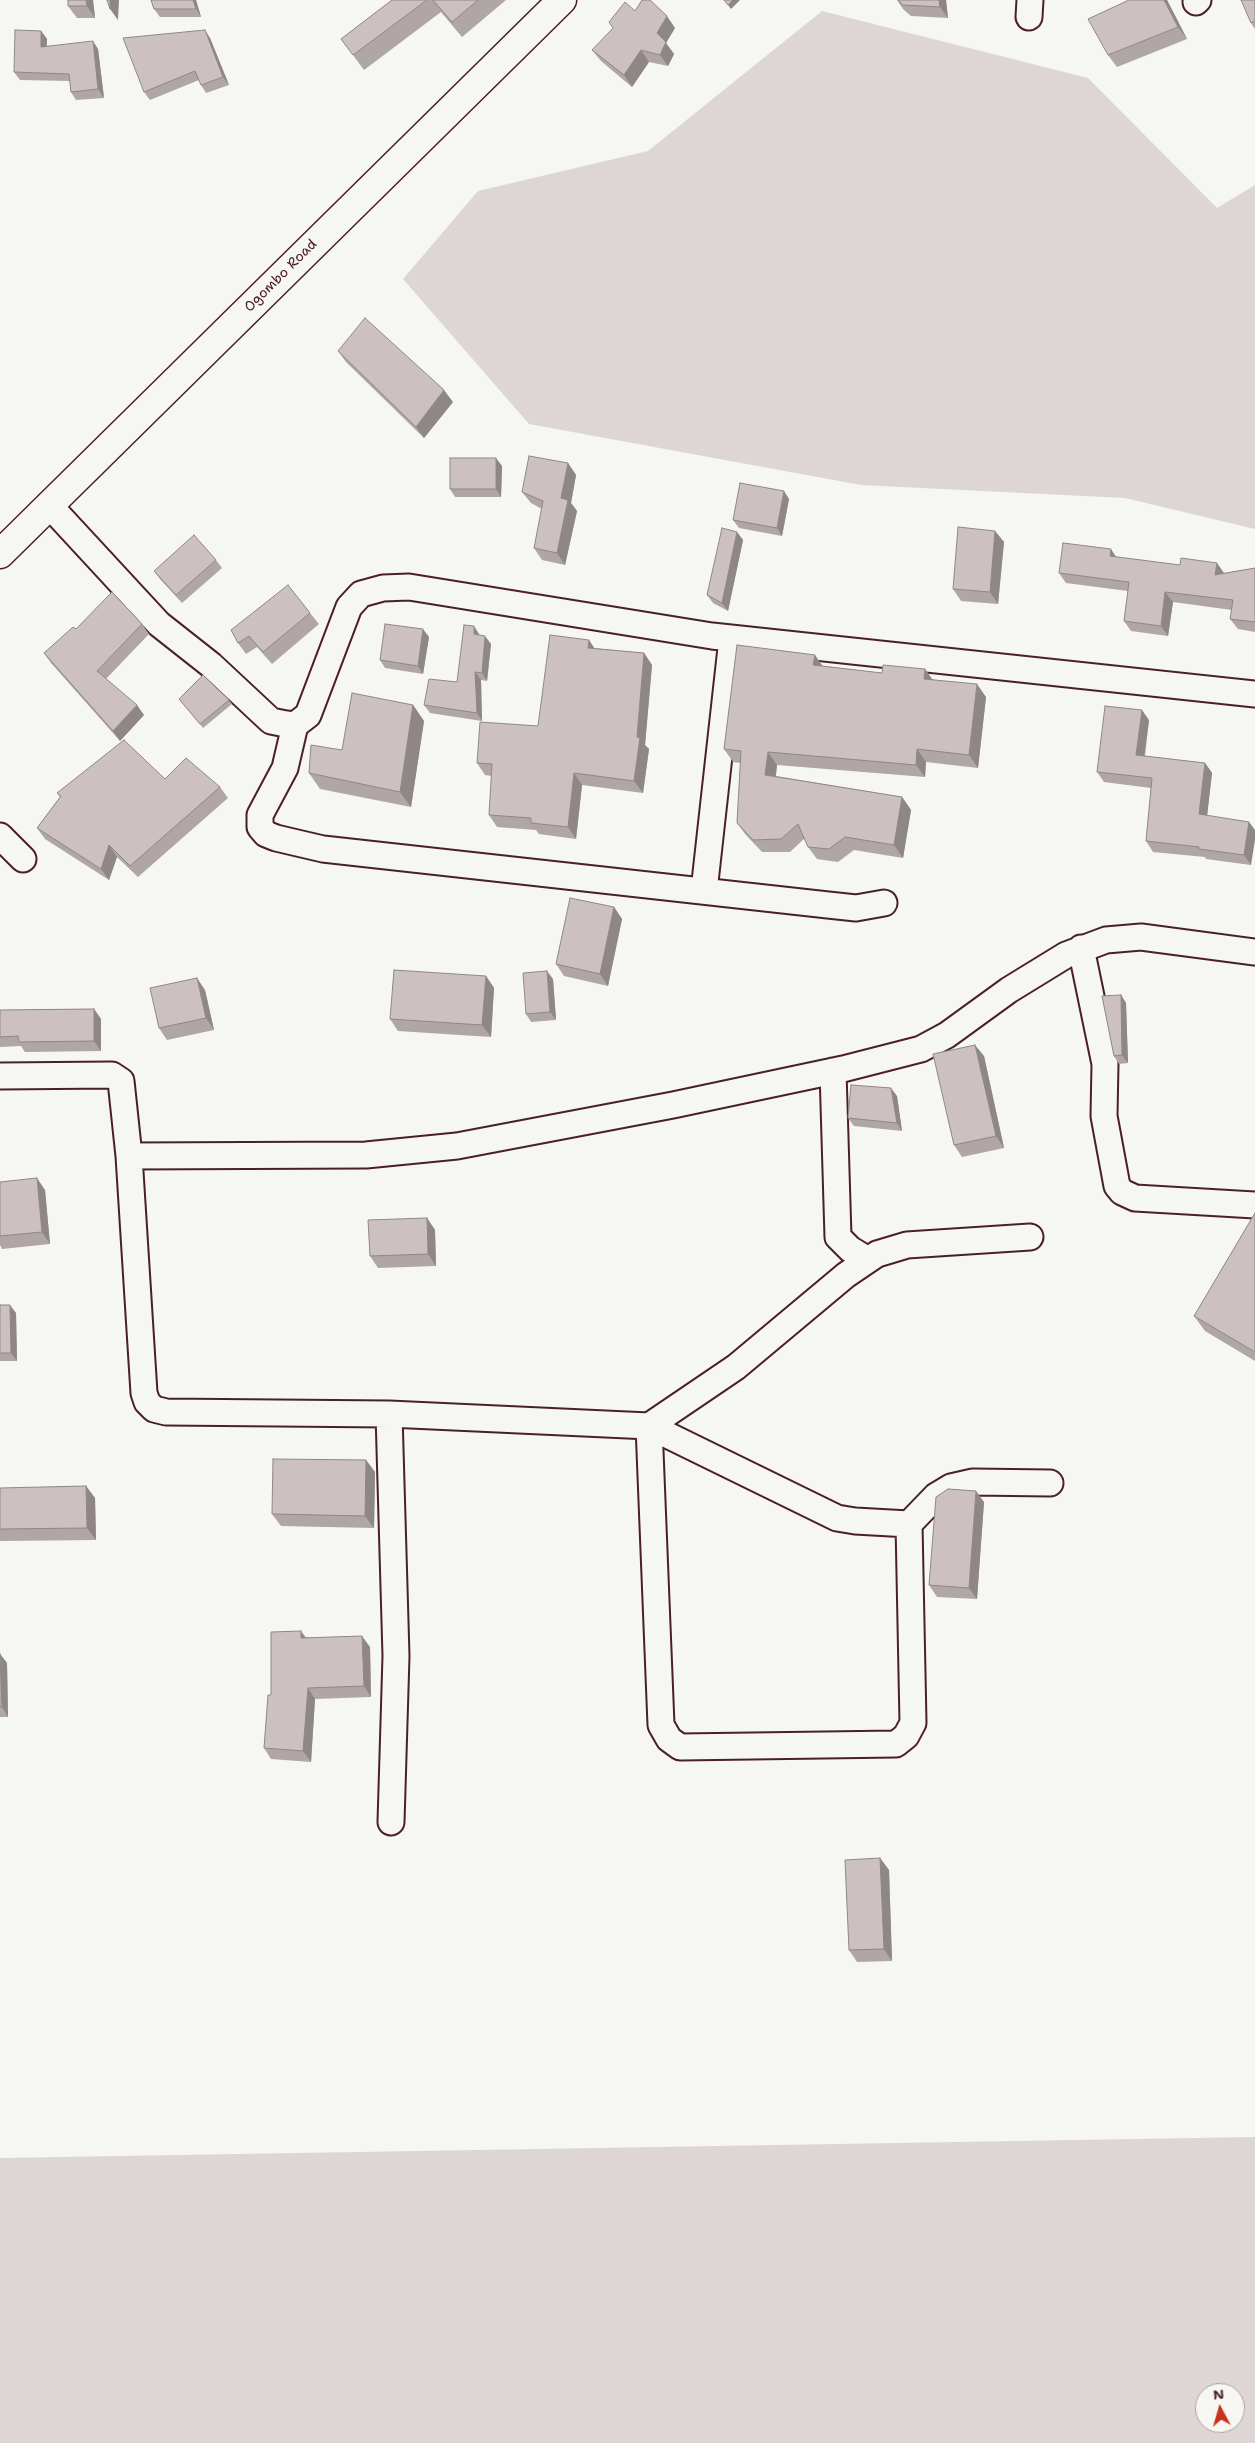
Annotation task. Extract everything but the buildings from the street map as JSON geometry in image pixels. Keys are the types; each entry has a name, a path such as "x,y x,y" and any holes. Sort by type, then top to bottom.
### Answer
{"main road":[{"name":"Ogombo Road","path":"0,554 562,0"}],"street":[{"path":"49,505 158,624 210,666 271,721 295,725"},
{"path":"884,903 856,908 323,849 271,836 260,827 260,815 285,768 295,725 308,715 349,607 361,594 372,589 409,587 732,638 1192,685 1255,694"},
{"path":"704,891 732,638"},
{"path":"0,836 24,859"},
{"path":"129,1156 366,1155 457,1146 673,1105 833,1071 921,1048 947,1035 1009,990 1081,948 1106,940 1141,937 1255,952"},
{"path":"1081,948 1105,1064 1104,1116 1117,1186 1122,1192 1135,1198 1255,1205"},
{"path":"833,1071 838,1237 850,1249 868,1260"},
{"path":"0,1076 112,1074 121,1081 124,1092 129,1156 144,1393 147,1402 154,1409 166,1412 389,1414 649,1426 837,1518 855,1522 909,1524"},
{"path":"649,1426 736,1367 876,1254 907,1245 1030,1238"},
{"path":"389,1414 396,1656 391,1822"},
{"path":"649,1426 661,1725 669,1739 680,1747 896,1744 906,1736 913,1723 909,1524 936,1496 951,1487 973,1482 1050,1483"}],"shaded area":[{"path":"822,11 1088,78 1217,208 1255,185 1255,529 1125,498 861,485 529,424 403,279 478,191 648,151"},
{"path":"1255,2137 1255,2443 0,2443 0,2158"}]}
